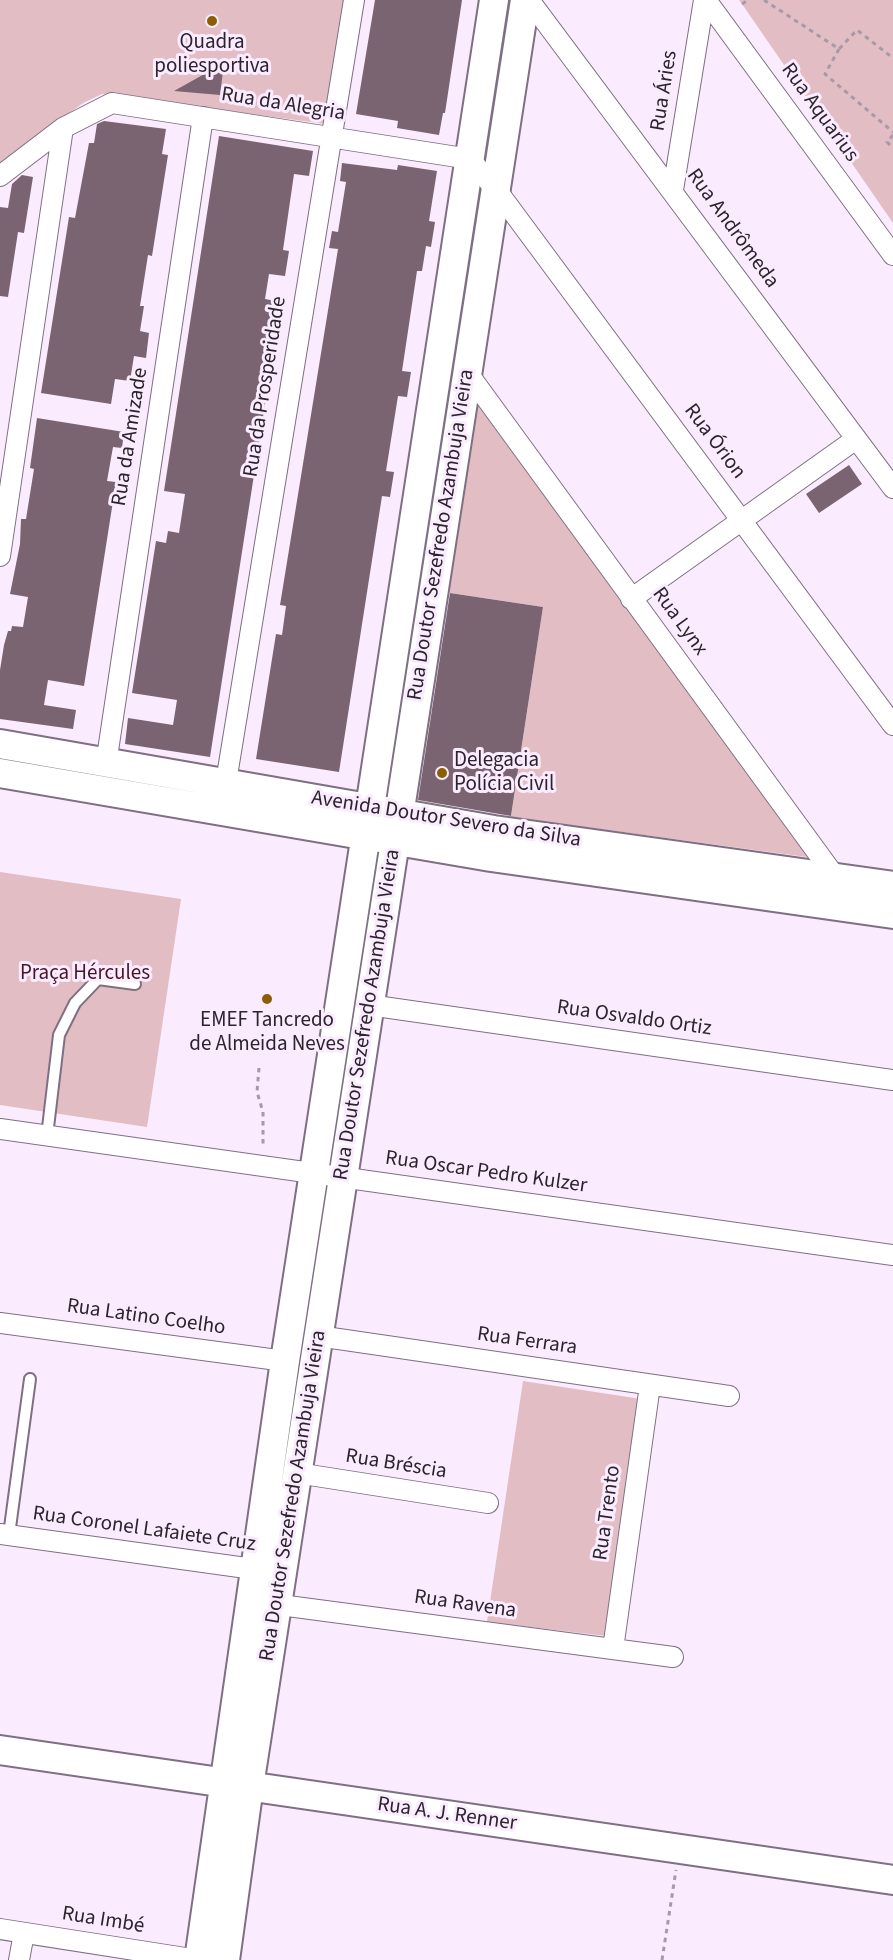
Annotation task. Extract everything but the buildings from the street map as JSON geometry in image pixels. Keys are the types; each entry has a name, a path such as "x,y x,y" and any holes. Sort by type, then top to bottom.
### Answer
{"street":[{"name":"Rua da Prosperidade","path":"226,782 354,0"},
{"name":"Rua Doutor Sezefredo Azambuja Vieira","path":"198,1960 236,1784 268,1571 285,1361 494,0"},
{"name":"Rua Doutor Sezefredo Azambuja Vieira","path":"268,1571 297,1473 495,189 527,0"},
{"name":"Rua Andrômeda","path":"527,0 673,190 893,489"},
{"name":"Rua Áries","path":"673,190 705,0"},
{"name":"Rua Aquarius","path":"705,0 893,255"},
{"name":"Rua da Alegria","path":"0,176 63,128 112,103 470,159"},
{"name":"Rua da Amizade","path":"106,764 203,117"},
{"path":"0,556 63,128"},
{"path":"470,159 495,189"},
{"name":"Rua Órion","path":"495,189 893,725"},
{"name":"Rua Lynx","path":"467,372 631,598 834,891"},
{"path":"631,598 856,439"},
{"path":"397,629 426,635"},
{"name":"Avenida Doutor Severo da Silva","path":"0,744 106,764 226,782 367,822"},
{"name":"Avenida Doutor Severo da Silva","path":"0,773 397,826 493,843 834,891 893,886"},
{"name":"Avenida Doutor Severo da Silva","path":"834,891 893,914"},
{"name":"Rua Osvaldo Ortiz","path":"369,1005 893,1080"},
{"name":"Rua Oscar Pedro Kulzer","path":"0,1129 893,1255"},
{"name":"Rua Latino Coelho","path":"0,1323 285,1361"},
{"name":"Rua Ferrara","path":"318,1336 729,1396"},
{"name":"Rua Trento","path":"613,1649 650,1385"},
{"name":"Rua Bréscia","path":"297,1473 488,1503"},
{"name":"Rua Coronel Lafaiete Cruz","path":"5,1534 268,1571"},
{"name":"Rua Ravena","path":"263,1603 673,1657"},
{"name":"Rua A. J. Renner","path":"0,1750 893,1880"},
{"name":"Rua Doutor Sezefredo Azambuja Vieira","path":"225,1960 236,1784"},
{"name":"Rua Imbé","path":"0,1929 198,1960"},
{"path":"19,1960 24,1933"}],"lane":[{"path":"47,1136 59,1035 75,1003 98,979 135,984"},
{"path":"5,1534 30,1379"}],"path":[{"path":"742,4 748,0"},
{"path":"764,0 839,49"},
{"path":"893,58 857,30 839,49 825,74 893,134 887,142 893,148"},
{"path":"259,1068 257,1092 263,1112 263,1148"},
{"path":"662,1960 679,1849"}],"green space":[{"path":"0,0 344,0 326,124 102,94 83,103 0,163"},
{"path":"739,0 893,0 893,223 742,4"},
{"path":"473,392 814,858 511,817 543,607 444,592"},
{"name":"Praça Hércules","path":"0,872 181,899 147,1127 0,1105"},
{"path":"523,1381 641,1399 606,1636 487,1622"}],"place":[{"name":"Quadra poliesportiva","path":"212,21"},
{"name":"Delegacia Polícia Civil","path":"442,773"},
{"name":"EMEF Tancredo de Almeida Neves","path":"267,999"}]}
